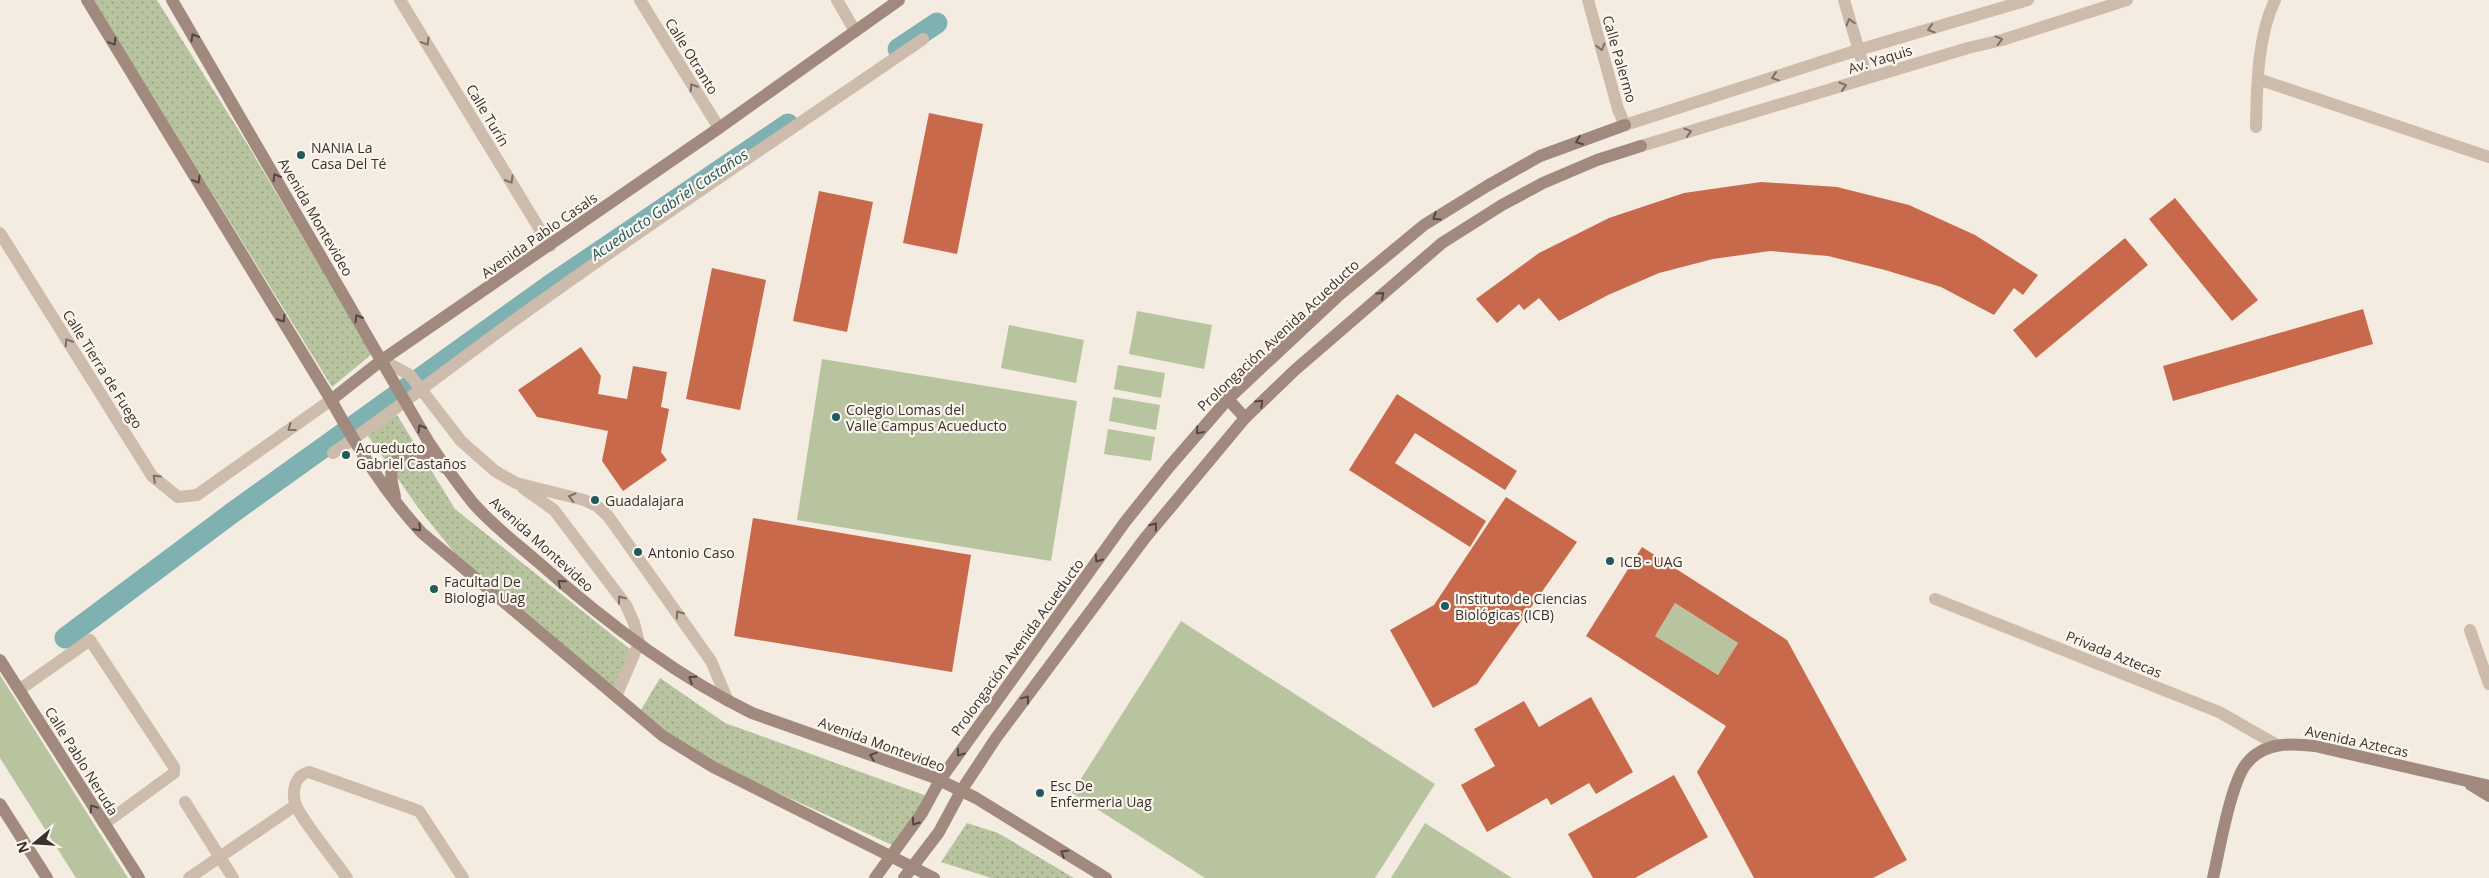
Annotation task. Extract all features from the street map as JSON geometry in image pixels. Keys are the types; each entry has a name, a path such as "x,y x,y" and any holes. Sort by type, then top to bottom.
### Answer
{"street":[{"path":"87,0 353,439 397,507 422,533 663,736 688,752 934,878"},
{"name":"Avenida Montevideo","path":"172,0 405,401 447,469 474,504 510,538 575,595 639,643 728,702 752,713 940,780 1106,878"},
{"name":"Calle Turín","path":"400,0 550,246"},
{"name":"Calle Otranto","path":"640,0 719,128"},
{"path":"837,0 855,31"},
{"name":"Avenida Pablo Casals","path":"198,495 331,400 382,360 550,246 899,0"},
{"name":"Calle Palermo","path":"1588,0 1618,109 1625,125"},
{"path":"1844,0 1867,78"},
{"name":"Av. Yaquis","path":"1625,125 1858,50 2028,0"},
{"path":"2081,0 2085,13"},
{"name":"Av. Yaquis","path":"1244,418 1295,370 1442,243 1502,205 1543,183 1597,160 1641,146 1968,48 2002,40 2127,0"},
{"path":"2256,127 2258,79 2268,14 2275,0"},
{"path":"333,454 539,302 923,39"},
{"path":"2258,79 2489,157"},
{"name":"Prolongación Avenida Acueducto","path":"875,878 922,813 940,780 1124,522 1174,460 1228,399 1337,297 1424,225 1540,156 1625,125"},
{"name":"Calle Tierra de Fuego","path":"0,233 152,476 178,497 198,495"},
{"path":"382,360 410,375 460,441 495,471 516,483 554,510 626,605 634,622 639,643 616,696"},
{"path":"904,878 939,832 961,791 996,738 1145,538 1244,418 1228,399"},
{"path":"397,507 390,477 392,466 399,457 410,453 420,454 447,469"},
{"path":"516,483 584,500 598,506 608,516 712,660 728,702"},
{"name":"Privada Aztecas","path":"1935,599 2220,712 2277,745"},
{"path":"2470,630 2489,684"},
{"path":"19,690 90,640 174,767 174,773 127,810 104,824"},
{"name":"Calle Pablo Neruda","path":"0,660 139,878"},
{"name":"Avenida Aztecas","path":"2213,878 2234,790 2246,763 2261,752 2277,745 2295,743 2315,746 2489,786"},
{"path":"347,878 296,805 295,784 299,775 309,772 419,811 464,878"},
{"name":"Avenida Aztecas","path":"2464,781 2489,796"},
{"path":"186,802 233,878"},
{"path":"0,804 47,878"},
{"path":"189,878 296,805"}],"green space":[{"path":"93,0 157,0 246,142 372,354 332,387"},
{"path":"1137,311 1212,325 1204,369 1129,354"},
{"path":"1009,325 1084,340 1076,383 1001,368"},
{"path":"822,359 1077,401 1051,561 797,520"},
{"path":"1118,365 1165,373 1161,398 1114,389"},
{"path":"1113,397 1160,405 1156,430 1109,421"},
{"path":"397,415 455,509 631,650 614,688 461,561 419,509 366,433"},
{"path":"1108,429 1155,437 1151,461 1104,454"},
{"path":"1675,603 1738,643 1718,675 1655,636"},
{"path":"1181,621 1435,784 1375,878 1205,878 1072,793"},
{"path":"0,675 128,878 76,878 0,758"},
{"path":"660,678 725,723 927,796 892,845 726,769 671,735 641,710"},
{"path":"967,823 998,833 1074,878 991,878 941,862"},
{"path":"1425,823 1512,878 1391,878"}],"building":[{"path":"929,113 983,124 957,254 903,243"},
{"path":"1761,182 1837,187 1909,205 1975,235 2038,275 2023,295 2014,288 1994,315 1941,287 1885,270 1828,256 1770,251 1713,259 1659,273 1608,295 1559,321 1539,298 1524,310 1519,304 1497,323 1476,299 1539,253 1609,218 1684,193"},
{"path":"819,191 873,202 847,332 793,321"},
{"path":"2175,198 2258,300 2232,321 2149,219"},
{"path":"2125,238 2148,265 2036,358 2013,330"},
{"path":"712,268 766,280 740,410 686,399"},
{"path":"2363,309 2373,344 2173,401 2163,366"},
{"path":"581,347 601,376 598,394 627,399 633,366 667,372 661,407 669,409 661,452 667,460 623,491 602,461 608,431 537,417 518,390"},
{"path":"1397,394 1517,471 1505,490 1415,433 1395,463 1486,521 1470,547 1349,470"},
{"path":"1506,497 1577,542 1477,684 1433,708 1390,630 1434,605"},
{"path":"753,518 971,555 952,672 734,636"},
{"path":"1642,547 1787,640 1907,860 1873,878 1754,878 1697,772 1726,726 1586,636","holes":["1675,603 1738,643 1718,675 1655,636"]},
{"path":"1591,697 1633,772 1596,794 1589,783 1551,805 1547,798 1487,832 1461,785 1495,766 1474,729 1524,701 1539,727"},
{"path":"1674,775 1708,837 1635,878 1593,878 1568,834"}],"waterway":[{"name":"Acueducto Gabriel Castaños","path":"898,49 937,23"},
{"name":"Acueducto Gabriel Castaños","path":"65,638 232,513 550,285 788,124"}],"place":[{"name":"NANIA La Casa Del Té","path":"301,155"},
{"name":"Colegio Lomas del Valle Campus Acueducto","path":"836,417"},
{"name":"Acueducto Gabriel Castaños","path":"346,455"},
{"name":"Guadalajara","path":"595,500"},
{"name":"Antonio Caso","path":"638,552"},
{"name":"ICB - UAG","path":"1610,561"},
{"name":"Facultad De Biologia Uag","path":"434,589"},
{"name":"Instituto de Ciencias Biológicas (ICB)","path":"1445,606"},
{"name":"Esc De Enfermeria Uag","path":"1040,793"}]}
